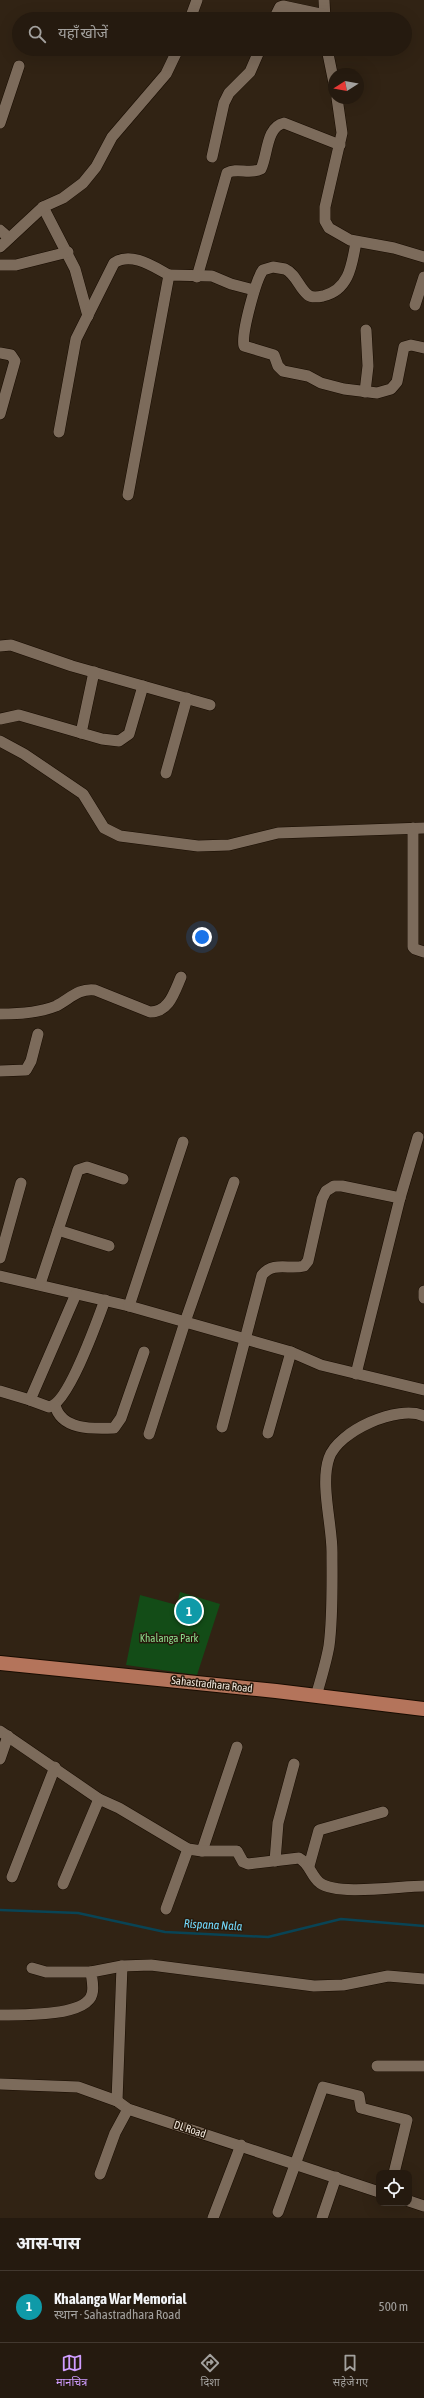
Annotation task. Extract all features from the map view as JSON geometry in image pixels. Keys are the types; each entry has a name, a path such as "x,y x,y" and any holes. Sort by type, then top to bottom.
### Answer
{"main road":[{"name":"Sahastradhara Road","path":"0,1663 316,1696 424,1709"}],"street":[{"path":"193,12 197,0"},
{"path":"324,0 325,12"},
{"path":"278,12 280,7 283,6 306,12"},
{"path":"0,247 43,207 63,198 83,183 96,167 112,137 166,74 175,56"},
{"path":"212,156 224,103 229,93 250,72 257,56"},
{"path":"327,56 330,68"},
{"path":"0,123 19,66"},
{"path":"338,104 342,133 325,207 325,221 329,228 356,242 394,248 424,257"},
{"path":"196,277 227,173 230,171 257,172 262,169 272,131 277,124 284,123 340,145"},
{"path":"43,207 68,252 75,269 88,316"},
{"path":"0,230 10,238"},
{"path":"356,242 348,277 339,289 331,294 314,298 308,295 289,271 273,267 260,273 254,290 243,340 246,348 274,354 278,366 283,371 308,376 321,383 344,389 377,393 391,389 397,382 404,347 411,345 424,348"},
{"path":"0,265 16,265 68,252"},
{"path":"59,432 76,339 114,263 118,260 133,259 143,262 169,275 196,277 212,276 231,284 254,290"},
{"path":"128,495 169,275"},
{"path":"416,305 424,277"},
{"path":"365,392 368,366 366,330"},
{"path":"0,353 11,355 15,361 0,414"},
{"path":"0,646 10,645 94,672 210,705"},
{"path":"81,733 94,672"},
{"path":"0,719 19,715 102,739 123,740 129,734 143,686"},
{"path":"166,773 187,698"},
{"path":"0,741 24,754 84,794 104,828 120,836 165,843 206,845 229,844 278,833 418,828 413,947 424,952"},
{"path":"0,1014 42,1010 56,1005 79,991 86,989 95,990 150,1012 158,1012 169,1003 180,978"},
{"path":"0,1071 20,1072 26,1070 31,1061 38,1034"},
{"path":"356,1374 400,1198 418,1137"},
{"path":"128,1306 183,1142"},
{"path":"40,1284 80,1168 88,1167 123,1179"},
{"path":"149,1434 185,1322 234,1182"},
{"path":"0,1258 21,1183"},
{"path":"222,1427 262,1275 266,1270 274,1267 300,1267 308,1261 326,1191 334,1186 342,1186 400,1198"},
{"path":"58,1230 109,1246"},
{"path":"0,1278 40,1284 128,1306 291,1352 321,1365 424,1390"},
{"path":"424,1291 424,1298"},
{"path":"30,1400 76,1294"},
{"path":"0,1391 49,1407 55,1405 81,1362 105,1300"},
{"path":"55,1405 60,1418 66,1422 81,1426 114,1428 121,1418 144,1352"},
{"path":"268,1433 291,1352"},
{"path":"316,1696 329,1646 331,1622 332,1552 326,1482 328,1459 341,1442 365,1424 401,1414 416,1412 424,1416"},
{"path":"0,1759 4,1733 99,1799 119,1808 188,1849 202,1851 237,1851 246,1863 299,1858 309,1866 320,1883 340,1890 424,1886"},
{"path":"202,1851 237,1747"},
{"path":"275,1861 278,1823 294,1764"},
{"path":"12,1877 55,1767"},
{"path":"63,1884 99,1799"},
{"path":"309,1866 319,1830 382,1812"},
{"path":"166,1909 188,1849"},
{"path":"32,1968 46,1972 91,1972 122,1966 151,1965 330,1987 388,1976 424,1979"},
{"path":"117,2101 122,1966"},
{"path":"0,2015 39,2014 75,2008 90,1999 92,1993 91,1972"},
{"path":"377,2066 424,2066"},
{"name":"DL Road","path":"0,2084 78,2087 117,2101 128,2109 376,2191"},
{"path":"278,2212 297,2164 320,2091 326,2087 359,2096 361,2108 407,2120 395,2170"},
{"path":"100,2174 115,2133 128,2109"},
{"path":"213,2218 240,2145"},
{"path":"322,2218 336,2177"},
{"path":"412,2202 424,2206"}],"green space":[{"name":"Khalanga Park","path":"180,1592 220,1604 197,1675 126,1665 140,1595 177,1605"}],"waterway":[{"name":"Rispana Nala","path":"0,1910 78,1913 165,1932 268,1937 341,1919 424,1926"}],"place":[{"name":"Khalanga War Memorial","path":"189,1611"}]}
